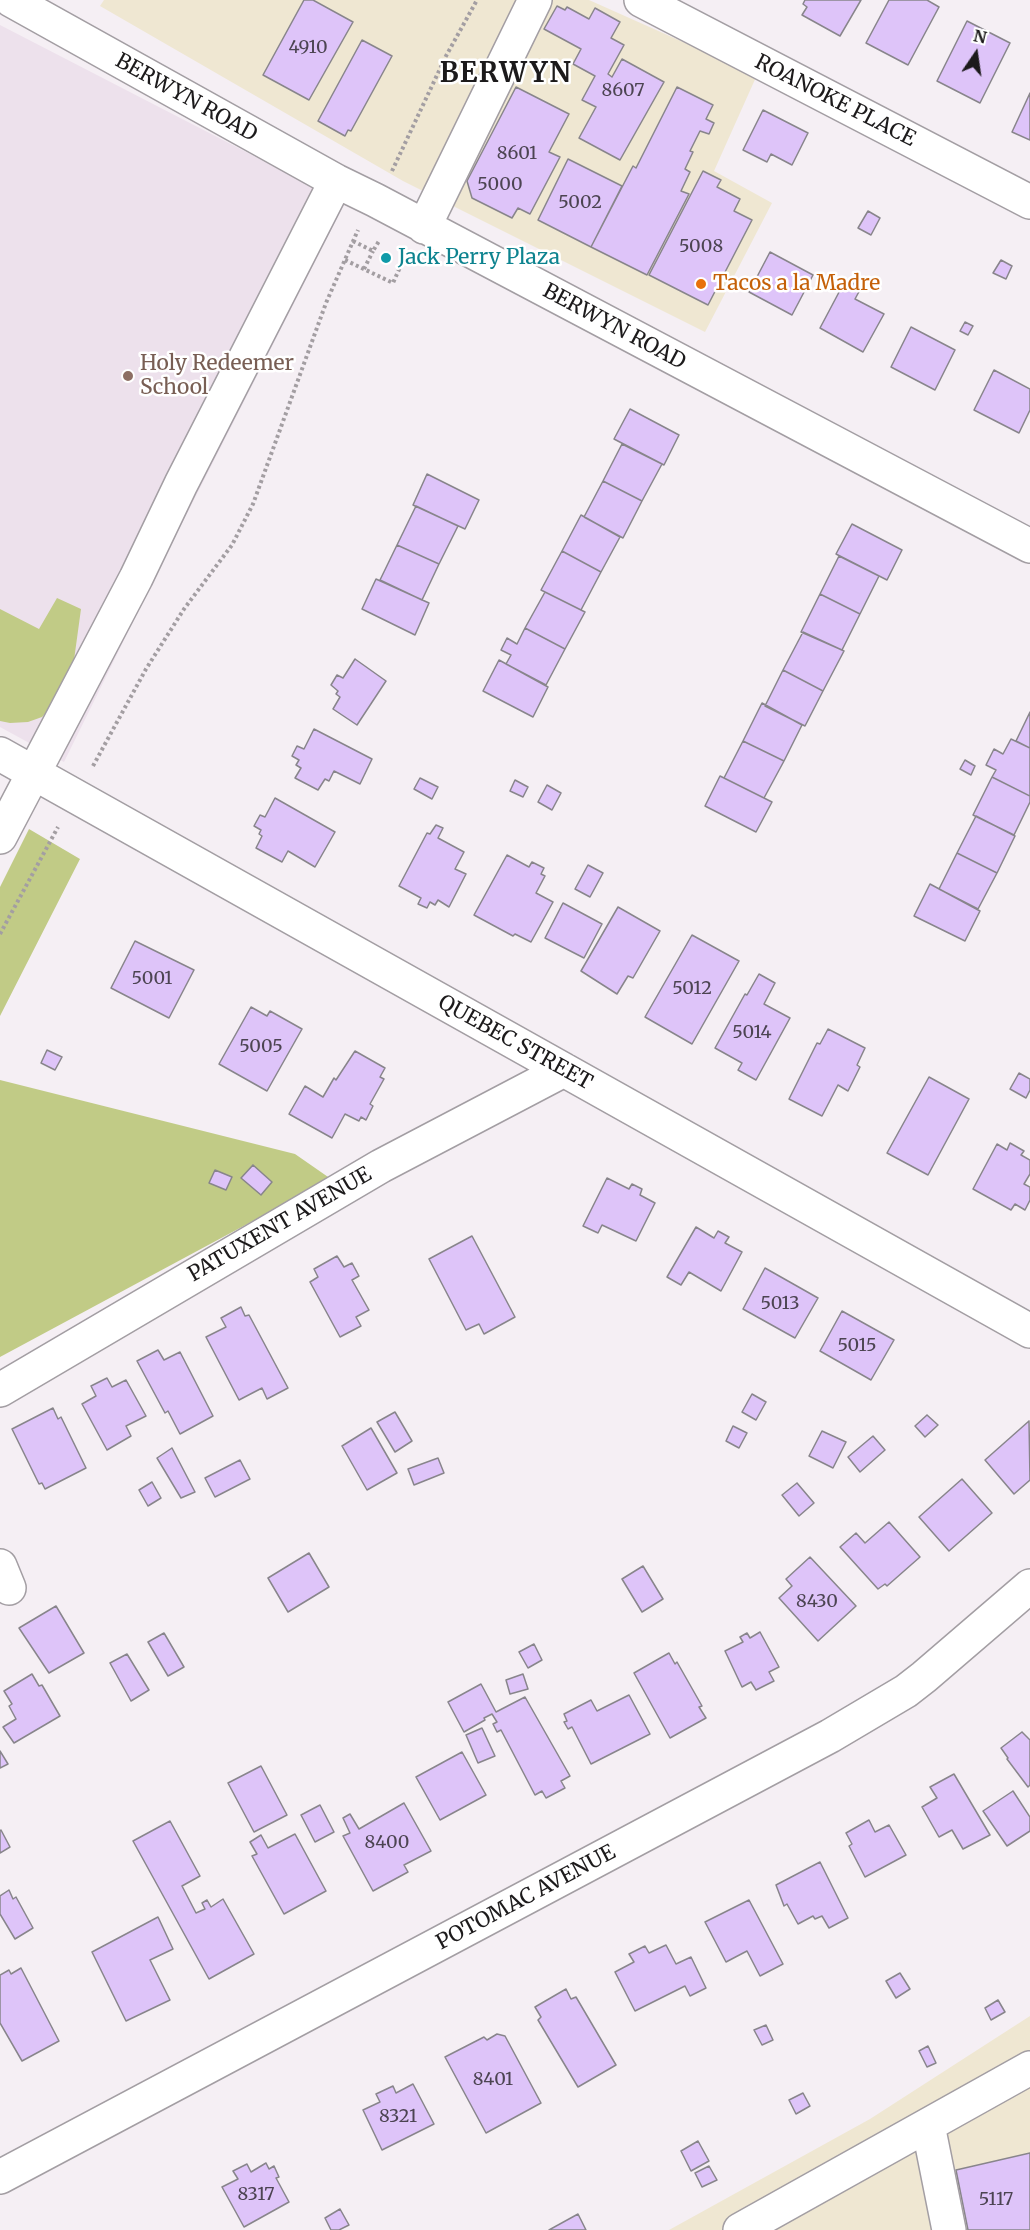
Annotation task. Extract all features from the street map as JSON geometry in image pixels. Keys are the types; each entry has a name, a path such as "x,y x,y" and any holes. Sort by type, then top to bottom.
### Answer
{"street":[{"name":"BERWYN ROAD","path":"11,0 336,181 1030,546"},
{"path":"424,227 535,0"},
{"name":"ROANOKE PLACE","path":"640,0 1030,202"},
{"path":"0,837 136,578 336,181"},
{"name":"QUEBEC STREET","path":"0,754 1030,1331"},
{"name":"PATUXENT AVENUE","path":"0,1390 381,1166 564,1070"},
{"name":"POTOMAC AVENUE","path":"0,2177 830,1736 906,1691 1030,1586"},
{"path":"740,2230 1030,2068"},
{"path":"928,2125 949,2230"}],"path":[{"path":"392,172 446,56 477,0"},
{"path":"0,934 146,669 184,609 232,545 253,504 326,303 362,222"},
{"path":"353,241 374,251"},
{"path":"364,270 378,241 386,244"},
{"path":"345,260 393,283 406,254 399,251"}],"shaded area":[{"path":"104,0 589,0 757,75 714,171 772,203 705,332 403,181 100,6"},
{"name":"Holy Redeemer School","path":"0,25 345,203 169,549 64,762 0,727"},
{"path":"1030,2016 1030,2230 669,2230 870,2119"}],"green space":[{"path":"57,598 81,609 71,682 42,717 28,722 0,721 0,609 39,629"},
{"path":"29,829 80,859 0,1016 0,887"},
{"path":"0,1080 295,1154 331,1179 0,1357"}],"building":[{"path":"304,0 313,0 353,22 309,100 263,75"},
{"path":"805,0 861,0 840,36 802,15 807,7 803,4"},
{"path":"889,0 927,0 939,7 908,65 866,43"},
{"path":"557,6 565,10 567,7 589,19 595,8 620,22 611,38 624,45 608,74 612,77 622,59 664,82 620,160 579,138 596,107 582,100 595,76 573,64 581,49 544,29"},
{"path":"967,21 1010,43 980,103 937,81"},
{"path":"362,40 392,56 351,131 348,130 345,136 318,121"},
{"path":"516,87 569,114 549,152 560,157 530,214 518,208 512,218 472,198 467,181"},
{"path":"677,87 713,105 706,119 714,123 709,134 700,131 690,151 693,152 685,169 690,172 681,191 689,194 647,275 591,247 633,166 636,168"},
{"path":"1030,93 1030,140 1012,132"},
{"path":"763,110 808,133 792,165 771,154 767,162 743,150"},
{"path":"568,159 622,186 591,247 538,220"},
{"path":"703,171 721,180 717,187 740,199 734,211 752,220 708,305 649,275"},
{"path":"868,211 880,218 871,235 858,228"},
{"path":"770,252 813,275 792,315 749,292"},
{"path":"1001,260 1012,266 1006,279 993,273"},
{"path":"846,279 861,288 855,299 884,314 863,352 820,328"},
{"path":"965,322 973,326 968,335 960,331"},
{"path":"911,327 955,350 935,390 891,367"},
{"path":"994,370 1030,389 1030,410 1019,433 974,410"},
{"path":"630,409 679,435 664,465 614,439"},
{"path":"622,444 662,464 642,501 603,481"},
{"path":"427,474 479,500 465,529 413,505"},
{"path":"603,481 642,501 623,538 584,517"},
{"path":"416,506 458,526 439,564 397,545"},
{"path":"581,515 620,537 601,572 562,551"},
{"path":"852,524 902,550 887,580 836,554"},
{"path":"397,545 439,564 422,600 380,580"},
{"path":"562,551 601,572 581,610 541,590"},
{"path":"839,556 879,576 860,614 820,594"},
{"path":"376,579 429,603 415,635 362,609"},
{"path":"545,592 585,612 565,649 525,628"},
{"path":"820,594 860,614 842,650 801,632"},
{"path":"525,628 565,649 546,685 506,664 511,655 501,650 507,638 517,644"},
{"path":"803,632 844,651 823,691 783,670"},
{"path":"355,659 386,681 357,725 333,709 340,697 336,694 338,691 331,685 337,675 343,678"},
{"path":"499,660 548,687 533,717 483,691"},
{"path":"783,670 823,691 805,726 765,706"},
{"path":"762,703 802,725 784,761 743,741"},
{"path":"1030,712 1030,748 1016,741"},
{"path":"314,729 372,759 360,784 334,771 329,781 325,779 318,790 295,778 301,768 296,765 299,760 292,756 297,746 304,749"},
{"path":"1011,739 1030,748 1030,796 992,777 996,770 986,765 994,749 1003,754"},
{"path":"743,741 784,761 764,798 724,778"},
{"path":"965,760 975,766 971,775 960,769"},
{"path":"720,776 772,802 756,832 705,806"},
{"path":"992,777 1030,796 1030,802 1014,835 973,815"},
{"path":"420,778 438,787 432,799 414,789"},
{"path":"515,780 528,787 523,797 510,791"},
{"path":"547,785 561,793 552,810 538,802"},
{"path":"275,798 335,832 315,867 288,851 282,862 256,848 262,836 259,834 261,830 254,826 260,815 265,817"},
{"path":"976,816 1015,836 997,873 957,853"},
{"path":"436,825 443,828 438,838 464,852 455,869 466,874 449,907 438,900 435,905 430,902 427,908 418,904 421,898 399,886 427,833 430,834"},
{"path":"957,853 997,873 978,909 939,889"},
{"path":"507,855 529,867 532,862 544,868 541,874 545,876 536,893 553,902 531,942 515,934 513,936 474,915"},
{"path":"588,865 603,873 590,897 575,889"},
{"path":"930,884 980,911 965,941 914,916"},
{"path":"563,903 602,924 584,958 545,938"},
{"path":"618,907 660,931 633,978 628,976 617,994 581,971"},
{"path":"692,935 739,961 692,1044 645,1017"},
{"path":"135,941 194,970 169,1018 111,988"},
{"path":"759,974 775,983 764,1004 790,1018 756,1080 738,1070 742,1063 715,1048 745,994 747,995"},
{"path":"251,1007 267,1016 270,1011 302,1029 267,1091 219,1064"},
{"path":"828,1029 865,1048 857,1065 860,1067 848,1091 838,1085 822,1116 789,1099 817,1043 820,1044"},
{"path":"47,1050 62,1057 55,1070 41,1063"},
{"path":"355,1051 385,1068 380,1077 384,1079 370,1104 373,1106 366,1120 361,1117 359,1121 345,1114 332,1138 289,1114 305,1086 323,1097 334,1078 336,1080"},
{"path":"1019,1073 1030,1079 1030,1090 1026,1098 1010,1089"},
{"path":"929,1077 969,1099 928,1175 887,1153"},
{"path":"1010,1143 1024,1151 1021,1155 1030,1160 1030,1174 1024,1184 1030,1187 1030,1200 1025,1210 1015,1204 1011,1210 973,1189 997,1144 1007,1150"},
{"path":"253,1165 272,1182 261,1195 241,1178"},
{"path":"215,1170 232,1177 226,1190 209,1183"},
{"path":"607,1178 629,1189 632,1184 642,1189 640,1195 655,1203 636,1241 602,1225 598,1233 583,1226"},
{"path":"696,1227 714,1238 718,1231 729,1237 725,1243 742,1252 721,1291 689,1272 681,1285 667,1277"},
{"path":"472,1236 515,1317 484,1334 479,1324 466,1330 429,1259"},
{"path":"337,1256 344,1267 352,1263 359,1276 352,1280 369,1310 356,1317 361,1326 340,1337 310,1282 318,1277 314,1269"},
{"path":"765,1268 818,1298 795,1338 743,1309"},
{"path":"241,1307 245,1316 249,1315 288,1388 267,1399 262,1388 239,1400 206,1337 226,1327 221,1318"},
{"path":"842,1311 894,1340 871,1380 820,1351"},
{"path":"158,1350 164,1360 180,1352 213,1416 180,1434 168,1411 165,1413 137,1361"},
{"path":"107,1378 112,1387 126,1380 146,1416 126,1426 131,1436 107,1450 82,1404 96,1396 91,1386"},
{"path":"752,1394 766,1402 756,1420 742,1412"},
{"path":"53,1408 58,1419 61,1417 86,1468 45,1489 42,1483 39,1484 12,1429"},
{"path":"395,1412 412,1441 395,1452 377,1422"},
{"path":"927,1415 938,1425 925,1437 915,1426"},
{"path":"1029,1421 1030,1480 1014,1494 985,1460"},
{"path":"733,1426 747,1433 739,1448 726,1441"},
{"path":"371,1428 397,1473 367,1490 342,1446"},
{"path":"822,1431 846,1442 833,1468 809,1456"},
{"path":"873,1436 885,1450 860,1472 848,1457"},
{"path":"172,1448 195,1492 181,1498 157,1458"},
{"path":"438,1458 444,1473 414,1485 408,1469"},
{"path":"240,1460 250,1479 215,1497 205,1478"},
{"path":"962,1479 992,1513 949,1551 919,1517"},
{"path":"152,1482 161,1498 148,1506 139,1490"},
{"path":"797,1483 814,1503 799,1516 782,1495"},
{"path":"889,1522 920,1557 887,1586 885,1584 878,1589 840,1547 856,1533 865,1543"},
{"path":"309,1553 329,1587 288,1612 268,1578"},
{"path":"810,1557 856,1606 818,1641 779,1598 792,1586 786,1579"},
{"path":"643,1566 663,1599 642,1612 622,1579"},
{"path":"56,1606 84,1653 49,1673 19,1628"},
{"path":"760,1632 779,1667 769,1672 774,1681 756,1690 751,1682 742,1687 725,1651 743,1642 740,1637 747,1633 750,1638"},
{"path":"164,1633 184,1667 168,1676 148,1642"},
{"path":"534,1644 542,1660 528,1668 519,1652"},
{"path":"669,1653 675,1664 677,1662 702,1706 699,1707 706,1718 670,1738 634,1673"},
{"path":"127,1654 149,1690 131,1701 110,1663"},
{"path":"32,1674 39,1686 42,1685 60,1716 14,1743 3,1727 16,1719 9,1706 12,1704 4,1691"},
{"path":"523,1674 528,1689 510,1694 506,1680"},
{"path":"481,1684 496,1712 525,1697 570,1776 561,1781 565,1788 546,1798 542,1791 535,1795 501,1730 497,1732 493,1724 497,1722 492,1714 464,1732 448,1702"},
{"path":"629,1695 650,1734 591,1764 572,1727 568,1729 564,1722 567,1721 564,1714 591,1700 597,1711"},
{"path":"482,1728 495,1756 478,1763 466,1735"},
{"path":"1022,1732 1030,1740 1030,1785 1028,1787 1001,1748"},
{"path":"0,1751 8,1764 0,1768"},
{"path":"462,1752 486,1795 440,1820 416,1777"},
{"path":"261,1766 287,1815 254,1832 228,1783"},
{"path":"954,1774 990,1835 963,1849 952,1830 939,1837 922,1807 937,1798 930,1787"},
{"path":"1013,1791 1030,1817 1030,1831 1007,1846 983,1811"},
{"path":"404,1803 431,1851 404,1865 408,1872 373,1891 343,1836 350,1833 343,1818 350,1814 359,1829"},
{"path":"320,1805 334,1832 315,1842 301,1815"},
{"path":"869,1820 875,1832 889,1825 906,1855 865,1877 849,1846 852,1844 846,1833"},
{"path":"170,1821 200,1876 182,1886 196,1913 205,1909 202,1903 207,1900 211,1907 223,1899 254,1954 209,1979 133,1841"},
{"path":"0,1831 10,1847 0,1853"},
{"path":"295,1834 326,1891 284,1914 252,1856 257,1854 250,1842 261,1835 268,1848"},
{"path":"820,1862 848,1918 829,1928 822,1916 815,1919 813,1916 798,1924 787,1904 784,1906 776,1885"},
{"path":"9,1890 13,1899 16,1897 33,1928 15,1939 0,1914 0,1896"},
{"path":"749,1900 783,1964 760,1976 747,1951 726,1962 705,1922"},
{"path":"158,1917 173,1949 150,1960 170,2000 126,2021 92,1952"},
{"path":"666,1945 676,1964 691,1957 706,1988 690,1996 685,1986 635,2011 615,1972 634,1962 629,1954 645,1946 649,1953"},
{"path":"21,1968 59,2041 22,2061 0,2023 0,1975 9,1970 11,1974"},
{"path":"900,1973 910,1989 896,1998 886,1981"},
{"path":"566,1989 571,1999 576,1997 616,2065 578,2087 538,2020 541,2017 535,2007"},
{"path":"998,2000 1005,2012 991,2020 985,2008"},
{"path":"766,2025 773,2040 762,2045 754,2030"},
{"path":"497,2034 505,2036 541,2103 486,2133 445,2057 484,2037 487,2040"},
{"path":"928,2046 936,2063 927,2067 919,2051"},
{"path":"413,2084 434,2124 382,2150 363,2110 380,2102 376,2094 393,2086 396,2093"},
{"path":"803,2093 810,2106 796,2114 789,2100"},
{"path":"698,2141 709,2161 691,2171 681,2151"},
{"path":"1030,2153 1030,2230 968,2230 956,2170"},
{"path":"266,2163 269,2169 274,2166 279,2177 276,2178 289,2202 244,2227 222,2187 238,2179 233,2171 247,2164 251,2172"},
{"path":"709,2166 717,2180 702,2187 695,2173"},
{"path":"340,2209 349,2225 339,2230 331,2230 325,2218"},
{"path":"578,2214 586,2230 549,2230"}],"place":[{"name":"Jack Perry Plaza","path":"386,258"},
{"name":"Tacos a la Madre","path":"701,284"},
{"name":"Holy Redeemer School","path":"128,376"}],"district":[{"name":"BERWYN","path":"506,74"}]}
